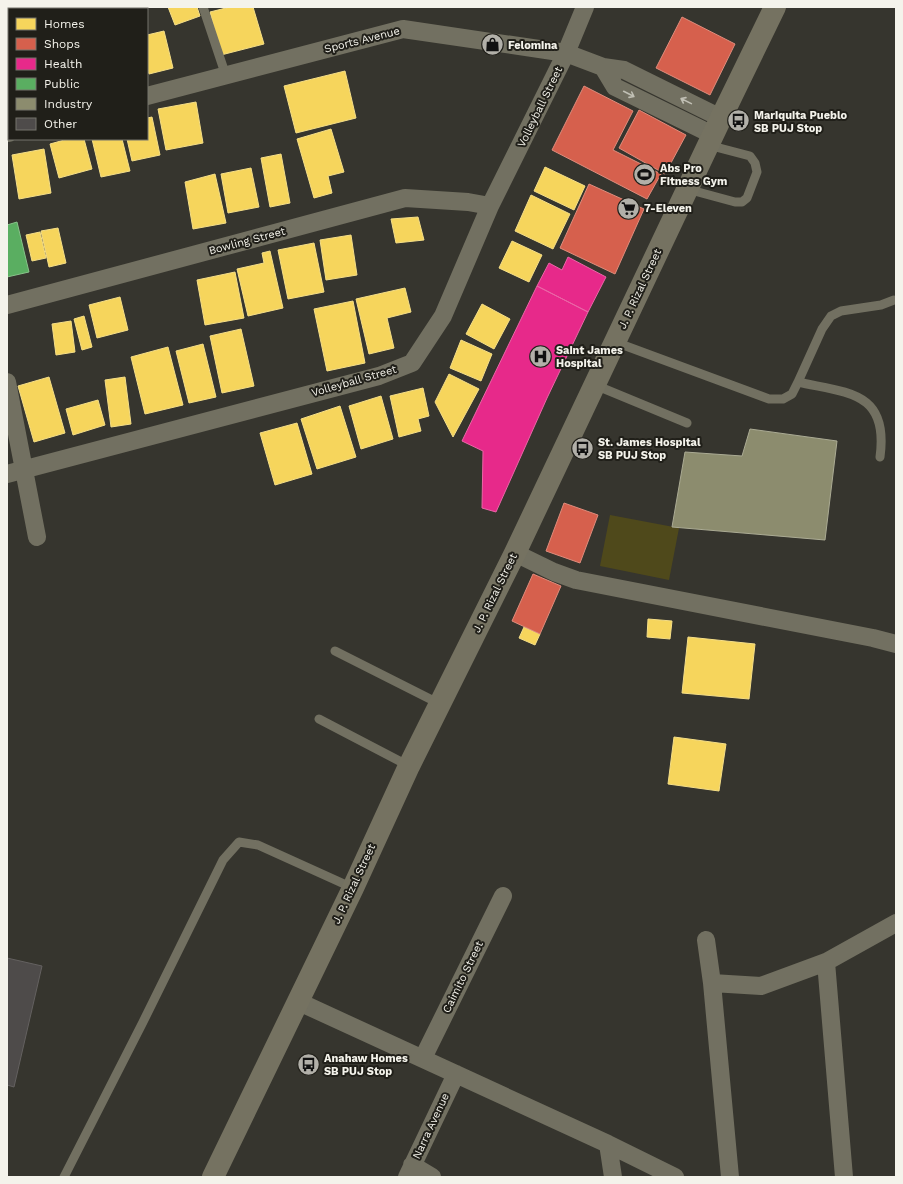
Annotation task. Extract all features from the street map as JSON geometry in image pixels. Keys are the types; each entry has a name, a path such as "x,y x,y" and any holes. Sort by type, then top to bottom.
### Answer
{"main road":[{"name":"J. P. Rizal Street","path":"213,1177 354,888 409,766 515,553 687,189 775,7"}],"street":[{"name":"Volleyball Street","path":"15,471 379,376 412,363 443,316 490,206 566,53 584,7"},
{"name":"Sports Avenue","path":"148,96 403,29 566,53 603,67 624,70 714,133"},
{"name":"Bowling Street","path":"7,305 405,198 468,202 490,206"},
{"path":"7,382 15,471 37,537"},
{"path":"515,553 554,572 576,580 873,638 896,644"},
{"name":"Caimito Street","path":"423,1058 503,896"},
{"path":"712,983 761,986 826,962 896,923"},
{"path":"706,940 712,983 730,1177"},
{"path":"826,962 844,1177"},
{"path":"299,1002 608,1144 675,1177"},
{"name":"Narra Avenue","path":"410,1171 456,1074"},
{"path":"608,1144 613,1177"},
{"path":"410,1171 432,1177"}],"lane":[{"path":"203,7 226,76"},
{"path":"687,189 735,202 742,202 748,198 757,172 756,163 750,156 714,133"},
{"path":"615,342 769,399 783,399 792,394 822,329 831,316 841,311 881,305 894,300"},
{"path":"798,382 848,392 862,399 874,410 880,422 882,444 880,457"},
{"path":"595,385 687,423"},
{"path":"335,651 440,704"},
{"path":"319,718 409,766"},
{"path":"64,1177 223,860 239,842 258,846 354,888"}],"shaded area":[{"path":"610,515 679,528 669,580 600,566"}],"building: Homes":[{"path":"168,7 197,7 200,16 175,25"},
{"path":"230,7 253,7 264,44 221,55 210,12"},
{"path":"164,31 173,68 149,74 148,35"},
{"path":"345,71 356,118 296,133 284,86"},
{"path":"196,102 203,143 166,150 158,109"},
{"path":"152,117 160,155 132,161 127,140 148,140 148,118"},
{"path":"331,129 344,172 328,176 332,193 314,198 297,139"},
{"path":"64,140 84,140 92,169 59,178 50,144"},
{"path":"92,140 122,140 130,171 101,177"},
{"path":"44,149 51,193 19,199 12,155"},
{"path":"281,154 290,203 270,207 261,158"},
{"path":"545,167 585,186 574,210 534,191"},
{"path":"251,168 259,207 228,213 221,174"},
{"path":"215,174 226,223 193,229 185,182"},
{"path":"531,195 570,214 553,249 515,231"},
{"path":"418,217 424,240 396,243 391,219"},
{"path":"58,228 66,263 49,267 41,231"},
{"path":"40,232 46,258 32,261 26,235"},
{"path":"351,235 357,275 326,280 320,240"},
{"path":"512,241 542,255 529,282 499,268"},
{"path":"314,243 324,292 288,299 278,250"},
{"path":"270,251 283,308 248,316 237,269 264,263 262,253"},
{"path":"235,272 244,318 205,325 197,280"},
{"path":"405,288 411,312 387,318 394,348 369,354 356,299"},
{"path":"120,297 128,330 97,338 89,305"},
{"path":"353,301 365,363 327,371 314,309"},
{"path":"482,304 510,319 494,349 466,334"},
{"path":"84,316 92,347 82,350 74,319"},
{"path":"71,321 75,352 56,355 52,324"},
{"path":"241,329 254,386 222,393 210,336"},
{"path":"461,340 492,354 481,381 450,368"},
{"path":"203,344 216,397 189,403 176,351"},
{"path":"168,347 183,405 145,414 131,357"},
{"path":"449,374 479,389 453,437 435,402"},
{"path":"49,377 65,433 34,442 18,386"},
{"path":"125,377 131,424 111,427 105,380"},
{"path":"423,388 429,416 418,419 421,431 399,437 390,396"},
{"path":"381,396 393,439 361,449 349,406"},
{"path":"98,400 105,425 73,435 66,409"},
{"path":"340,406 356,457 317,469 301,419"},
{"path":"297,423 312,474 275,485 260,433"},
{"path":"648,619 672,621 670,639 647,637"},
{"path":"524,627 540,634 535,645 519,638"},
{"path":"688,637 755,644 749,699 682,693"},
{"path":"674,737 726,744 719,791 668,784"}],"building: Shops":[{"path":"682,17 735,44 710,95 656,68"},
{"path":"584,86 633,111 613,150 661,174 647,199 552,150"},
{"path":"639,110 686,135 665,174 619,148"},
{"path":"589,184 644,209 615,274 560,248"},
{"path":"564,503 598,515 580,563 546,551"},
{"path":"533,574 561,586 540,634 512,621"}],"building: Health":[{"path":"568,257 606,277 588,312 537,286 549,263 562,270"},
{"path":"537,286 588,312 547,398 496,512 482,508 483,451 462,441"}],"building: Public":[{"path":"17,222 29,272 7,277 7,225"}],"building: Industry":[{"path":"750,429 837,441 825,540 672,527 685,452 742,456"}],"building: Other":[{"path":"7,958 42,966 14,1087 7,1085"}],"place":[{"name":"Felomina","path":"492,45"},
{"name":"Mariquita Pueblo SB PUJ Stop","path":"739,121"},
{"name":"Abs Pro Fitness Gym","path":"645,174"},
{"name":"7-Eleven","path":"629,208"},
{"name":"Saint James Hospital","path":"540,356"},
{"name":"St. James Hospital SB PUJ Stop","path":"583,448"},
{"name":"Anahaw Homes SB PUJ Stop","path":"309,1064"}]}
